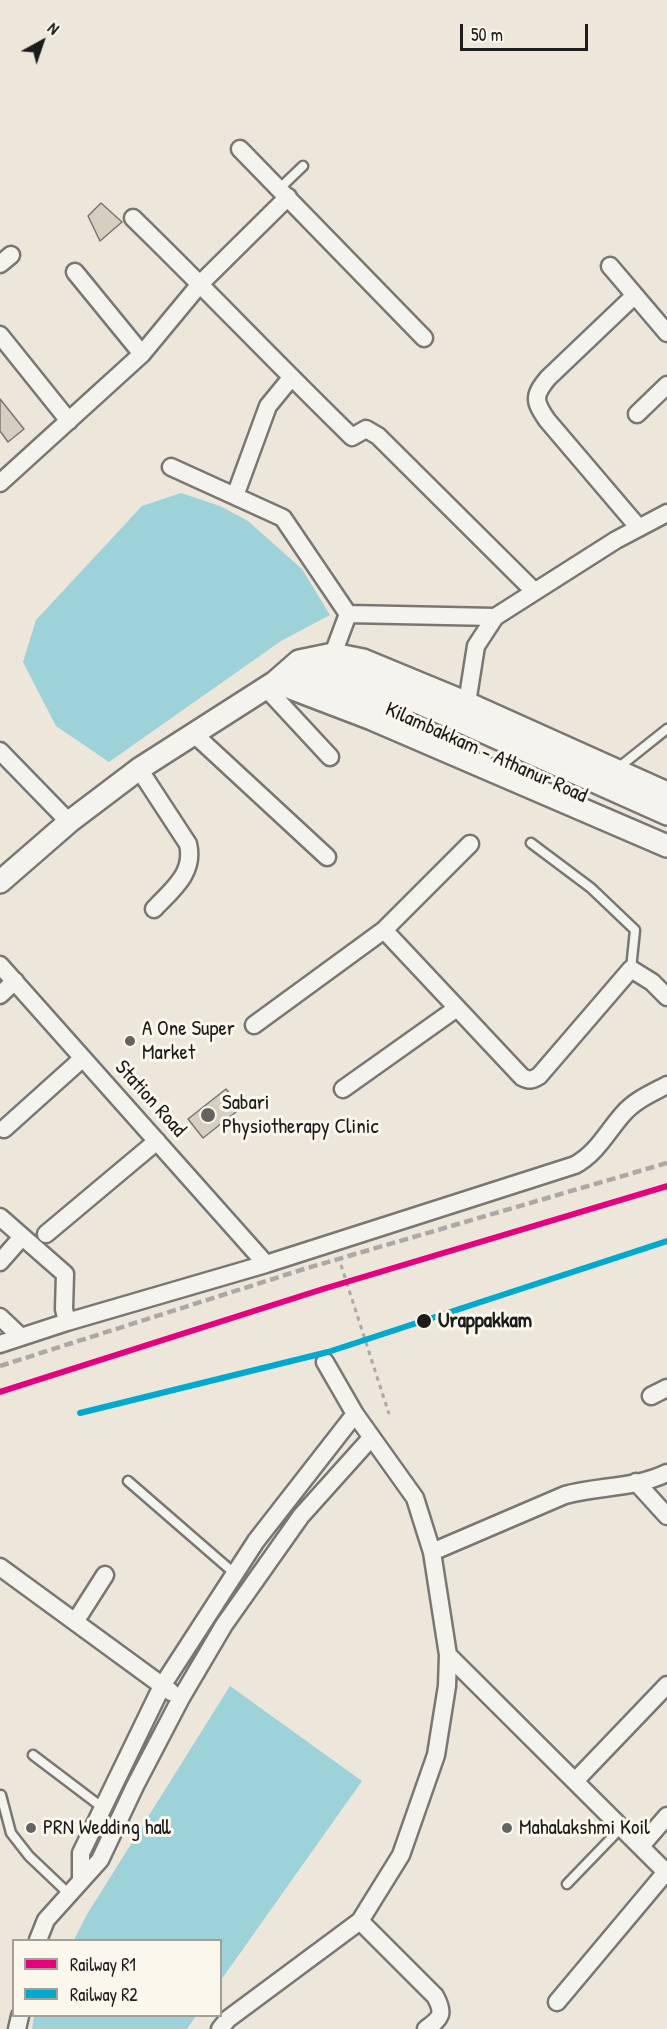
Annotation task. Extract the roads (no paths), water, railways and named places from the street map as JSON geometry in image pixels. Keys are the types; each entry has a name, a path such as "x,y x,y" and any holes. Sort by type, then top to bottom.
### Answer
{"street":[{"path":"240,149 423,338"},
{"path":"0,483 142,354 200,284 283,193"},
{"path":"134,218 291,378 352,436 366,429 378,436 534,591"},
{"path":"610,267 667,333"},
{"path":"75,272 142,354"},
{"path":"634,296 548,378 536,397 537,406 547,420 639,528"},
{"path":"0,335 69,421"},
{"path":"235,496 268,406 291,378"},
{"path":"637,414 667,385"},
{"path":"171,467 283,518 348,614"},
{"path":"467,703 476,646 495,617 616,540 667,513"},
{"path":"348,614 495,617"},
{"path":"333,654 348,614"},
{"path":"271,685 298,661 333,654 363,660 467,703 667,793"},
{"name":"Kilambakkam - Athanur Road","path":"0,882 69,822 139,769 271,685 303,675 345,670 667,813"},
{"name":"Kilambakkam - Athanur Road","path":"303,675 667,833"},
{"path":"271,685 330,757"},
{"path":"271,685 382,724 667,846"},
{"path":"194,734 327,857"},
{"path":"3,760 69,822"},
{"path":"139,769 188,844 191,856 188,868 154,909"},
{"path":"254,1026 384,930 470,844"},
{"path":"384,930 522,1077 532,1080 539,1076 631,969 652,982 667,997"},
{"name":"Station Road","path":"0,965 266,1264"},
{"path":"0,995 15,981"},
{"path":"344,1089 457,1008"},
{"path":"4,1130 83,1058"},
{"path":"0,1344 266,1264 575,1165 596,1150 633,1104 667,1085"},
{"path":"45,1234 157,1141"},
{"path":"0,1217 65,1274 64,1309 68,1322"},
{"path":"0,1262 22,1237"},
{"path":"0,1317 21,1337"},
{"path":"220,2029 228,2019 360,1921 401,1855 436,1755 447,1686 448,1655 432,1552 414,1498 355,1414 325,1362"},
{"path":"651,1396 667,1388"},
{"path":"81,1881 81,1853 162,1686 234,1573 297,1487 355,1414"},
{"path":"39,1939 46,1920 100,1860 181,1698 224,1625 301,1516 371,1437"},
{"path":"432,1552 565,1496 585,1490 636,1482 667,1473"},
{"path":"636,1482 667,1516"},
{"path":"0,1567 181,1698"},
{"path":"75,1622 105,1575"},
{"path":"448,1655 667,1872 557,2002"},
{"path":"576,1780 667,1685"},
{"path":"641,1846 667,1816"},
{"path":"360,1921 435,1996 441,2006 441,2014 437,2021 426,2029"}],"lane":[{"path":"283,193 303,166"},
{"path":"616,769 667,729"},
{"path":"531,843 591,888 635,930 631,969"},
{"path":"128,1481 234,1573"},
{"path":"33,1755 103,1808"},
{"path":"1,1795 11,1833 29,1856 69,1894"},
{"path":"567,1884 622,1827"}],"water":[{"path":"181,493 220,506 248,521 302,569 330,615 281,641 109,762 56,726 23,662 36,620 142,506"},
{"path":"230,1686 362,1781 222,1979 222,1939 74,1939 86,1916"},
{"path":"34,2017 195,2017 187,2029 32,2029"}],"railway":[{"path":"0,1366 304,1269 667,1163"}],"rail line":[{"name":"R1","path":"0,1392 323,1289 667,1186"},
{"name":"R2","path":"80,1413 328,1352 667,1241"}],"place":[{"name":"A One Super Market","path":"130,1041"},
{"name":"Sabari Physiotherapy Clinic","path":"208,1115"},
{"name":"Urappakkam","path":"424,1321"},
{"name":"PRN Wedding hall","path":"31,1828"},
{"name":"Mahalakshmi Koil","path":"507,1828"}]}
